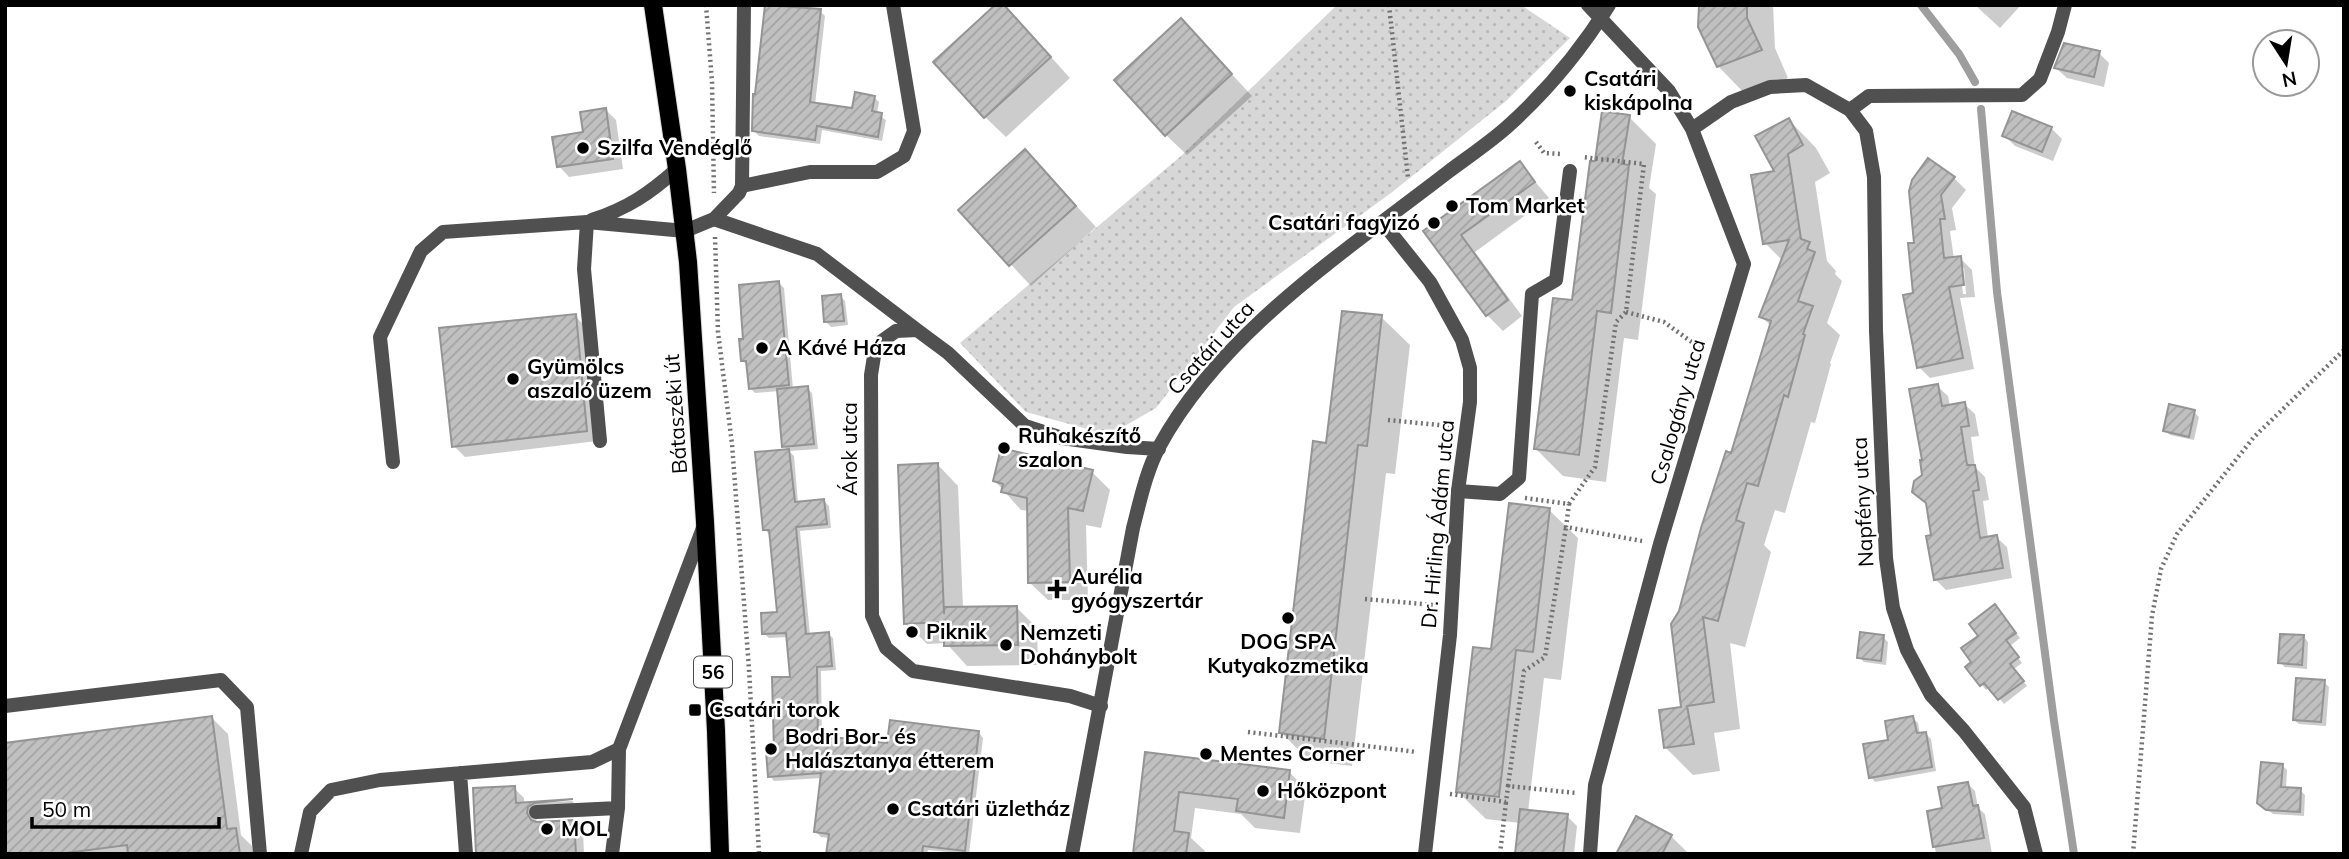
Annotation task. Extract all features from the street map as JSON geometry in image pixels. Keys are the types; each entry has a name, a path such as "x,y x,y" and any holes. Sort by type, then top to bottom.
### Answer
{"main road":[{"name":"Bátaszéki út","path":"653,5 685,232 699,408 716,731 718,822"},
{"name":"56","path":"710,854 718,822"},
{"name":"56","path":"718,822 720,854"}],"street":[{"path":"393,462 380,337 421,251 443,233 587,222 685,232 714,219 739,193 742,186 744,5"},
{"path":"742,186 810,173 877,172 904,156 914,131 893,5"},
{"name":"Csalogány utca","path":"1588,5 1605,11 1669,91 1692,129 1744,264 1661,544 1595,785 1590,854"},
{"path":"1850,110 1869,96 2022,95 2040,79 2065,5"},
{"name":"Csatári utca","path":"1072,854 1133,528 1146,478 1158,449 1204,383 1252,329 1311,278 1507,127 1561,72 1605,11"},
{"name":"Napfény utca","path":"1692,129 1731,102 1770,87 1806,85 1850,110 1866,131 1874,177 1876,331 1886,558 1893,608 1906,650 1931,695 1964,731 2024,807 2036,854"},
{"path":"587,222 621,210 650,193 677,169"},
{"path":"1458,491 1500,494 1519,478 1532,294 1556,280 1570,171"},
{"path":"714,219 817,254 948,353 1025,426 1062,438 1158,449"},
{"path":"587,222 583,269 600,441"},
{"name":"Dr. Hirling Ádám utca","path":"1383,223 1430,282 1462,340 1470,368 1471,402 1458,491 1451,606 1425,854"},
{"name":"Árok utca","path":"917,330 896,331 882,341 875,350 871,375 872,617 886,648 913,671 1070,696 1101,706"},
{"path":"612,851 618,808 619,748 662,641 705,522"},
{"path":"5,706 221,680 247,707 260,854"},
{"path":"301,854 310,812 331,790 380,780 592,762 619,748"},
{"path":"460,773 466,854"},
{"path":"536,812 618,808"}],"path":[{"path":"706,5 712,82 718,332 732,444 749,669 759,854"},
{"path":"1389,5 1411,201"},
{"path":"1500,854 1524,671 1545,657 1569,504 1595,467 1616,322 1626,312 1644,164 1544,153 1536,142"},
{"path":"1626,312 1664,322 1714,359"},
{"path":"2133,854 2152,616 2161,569 2177,534 2254,437 2344,350"},
{"path":"1388,420 1467,427"},
{"path":"1500,494 1569,504"},
{"path":"1566,527 1661,544"},
{"path":"1365,599 1451,606"},
{"path":"1248,732 1436,754"},
{"path":"1508,786 1554,791"},
{"path":"1431,792 1506,802"}],"shaded area":[{"path":"1337,5 1521,5 1570,38 1506,101 1391,193 1234,307 1156,408 1109,435 1026,412 960,343 1181,156"}],"building":[{"path":"765,5 821,9 810,102 852,108 855,92 875,96 872,111 882,113 878,137 817,126 815,140 752,131 753,94"},
{"path":"995,5 1004,5 1051,57 984,118 933,62"},
{"path":"1699,5 1747,5 1747,18 1762,50 1717,67 1698,27"},
{"path":"1181,18 1232,74 1165,136 1114,80"},
{"path":"2064,43 2100,51 2094,77 2054,68"},
{"name":"Szilfa Vendéglő","path":"606,108 613,159 557,167 552,137 583,132 580,112"},
{"path":"1602,111 1630,115 1622,164 1629,165 1611,313 1597,311 1579,455 1534,449 1553,298 1572,300 1590,161 1595,161"},
{"path":"2012,111 2052,127 2042,152 2002,136"},
{"path":"1789,118 1803,145 1788,154 1801,239 1810,242 1807,249 1815,252 1798,301 1813,306 1803,334 1805,335 1788,397 1784,395 1758,486 1747,483 1736,520 1744,523 1718,621 1703,617 1714,702 1687,706 1694,744 1664,748 1659,710 1681,707 1671,624 1679,611 1701,528 1726,451 1731,453 1771,321 1759,317 1789,240 1763,244 1751,175 1774,171 1755,136"},
{"path":"1025,149 1076,206 1009,266 958,210"},
{"path":"1928,158 1955,177 1941,195 1945,219 1940,219 1944,258 1961,256 1964,285 1949,287 1963,358 1917,368 1903,295 1913,293 1908,243 1914,243 1909,191 1912,180"},
{"path":"1520,161 1535,182 1461,235 1508,300 1486,316 1423,231"},
{"path":"779,281 789,385 749,389 746,361 741,361 739,339 743,339 739,285"},
{"path":"841,294 844,321 824,322 822,296"},
{"path":"1342,311 1382,315 1367,446 1358,445 1324,739 1279,733 1313,441 1326,443"},
{"name":"Gyümölcs aszaló üzem","path":"576,314 587,431 452,447 439,328"},
{"path":"1938,384 1942,406 1965,402 1969,426 1961,427 1967,465 1975,465 1979,490 1973,491 1980,538 1997,535 2003,568 1934,580 1926,536 1931,535 1926,503 1912,492 1914,481 1922,475 1922,460 1909,389"},
{"path":"808,386 814,444 782,447 777,389"},
{"path":"2169,404 2195,410 2189,437 2163,431"},
{"path":"1001,448 1093,470 1083,511 1068,508 1070,582 1028,583 1027,498 1001,492 1003,484 993,481"},
{"path":"789,449 795,502 824,499 827,524 796,527 806,634 829,632 832,666 817,667 818,739 842,738 887,743 890,720 979,731 965,851 923,846 922,854 826,854 829,834 814,832 821,773 768,777 766,751 774,750 772,677 790,677 786,633 762,634 761,613 777,612 769,530 763,530 755,452"},
{"path":"938,463 944,614 944,607 1017,606 1018,645 944,646 944,622 904,624 898,465"},
{"path":"1509,503 1550,508 1533,652 1516,650 1499,797 1456,792 1473,647 1491,649"},
{"path":"1995,604 2016,633 2006,640 2019,657 2010,664 2024,681 1998,700 1984,683 1980,686 1965,667 1971,662 1961,648 1978,636 1969,624"},
{"path":"1860,632 1884,635 1881,661 1857,658"},
{"path":"2280,634 2304,635 2302,665 2278,663"},
{"path":"2296,678 2325,680 2321,722 2293,720"},
{"path":"212,716 227,829 236,828 240,854 128,854 127,845 58,854 5,854 5,743"},
{"path":"1913,716 1917,733 1926,732 1932,767 1869,778 1863,744 1888,740 1885,721"},
{"path":"1145,752 1290,770 1284,818 1236,811 1238,799 1179,792 1174,831 1189,833 1186,854 1133,854"},
{"path":"2261,762 2283,764 2281,787 2301,788 2300,812 2266,810 2257,803"},
{"path":"1968,782 1973,806 1978,805 1984,838 1933,847 1927,811 1942,808 1938,787"},
{"path":"515,786 516,803 573,799 535,803 528,807 527,813 531,820 536,822 574,820 576,854 476,854 473,788"},
{"path":"1520,809 1568,814 1563,854 1515,854"},
{"path":"1636,816 1672,835 1662,854 1616,854"}],"waterway":[{"path":"1921,5 1959,54 1975,82"},
{"path":"1981,109 1997,292 2074,854"}],"place":[{"name":"Csatári kiskápolna","path":"1570,91"},
{"name":"Szilfa Vendéglő","path":"583,148"},
{"name":"Tom Market","path":"1452,206"},
{"name":"Csatári fagyizó","path":"1434,223"},
{"name":"A Kávé Háza","path":"762,348"},
{"name":"Gyümölcs aszaló üzem","path":"513,379"},
{"name":"Ruhakészítő szalon","path":"1004,448"},
{"name":"Aurélia gyógyszertár","path":"1057,589"},
{"name":"DOG SPA Kutyakozmetika","path":"1288,618"},
{"name":"Piknik","path":"912,632"},
{"name":"Nemzeti Dohánybolt","path":"1006,645"},
{"name":"Csatári torok","path":"695,710"},
{"name":"Bodri Bor- és Halásztanya étterem","path":"771,749"},
{"name":"Mentes Corner","path":"1206,754"},
{"name":"Hőközpont","path":"1263,791"},
{"name":"Csatári üzletház","path":"893,809"},
{"name":"MOL","path":"547,829"}]}
